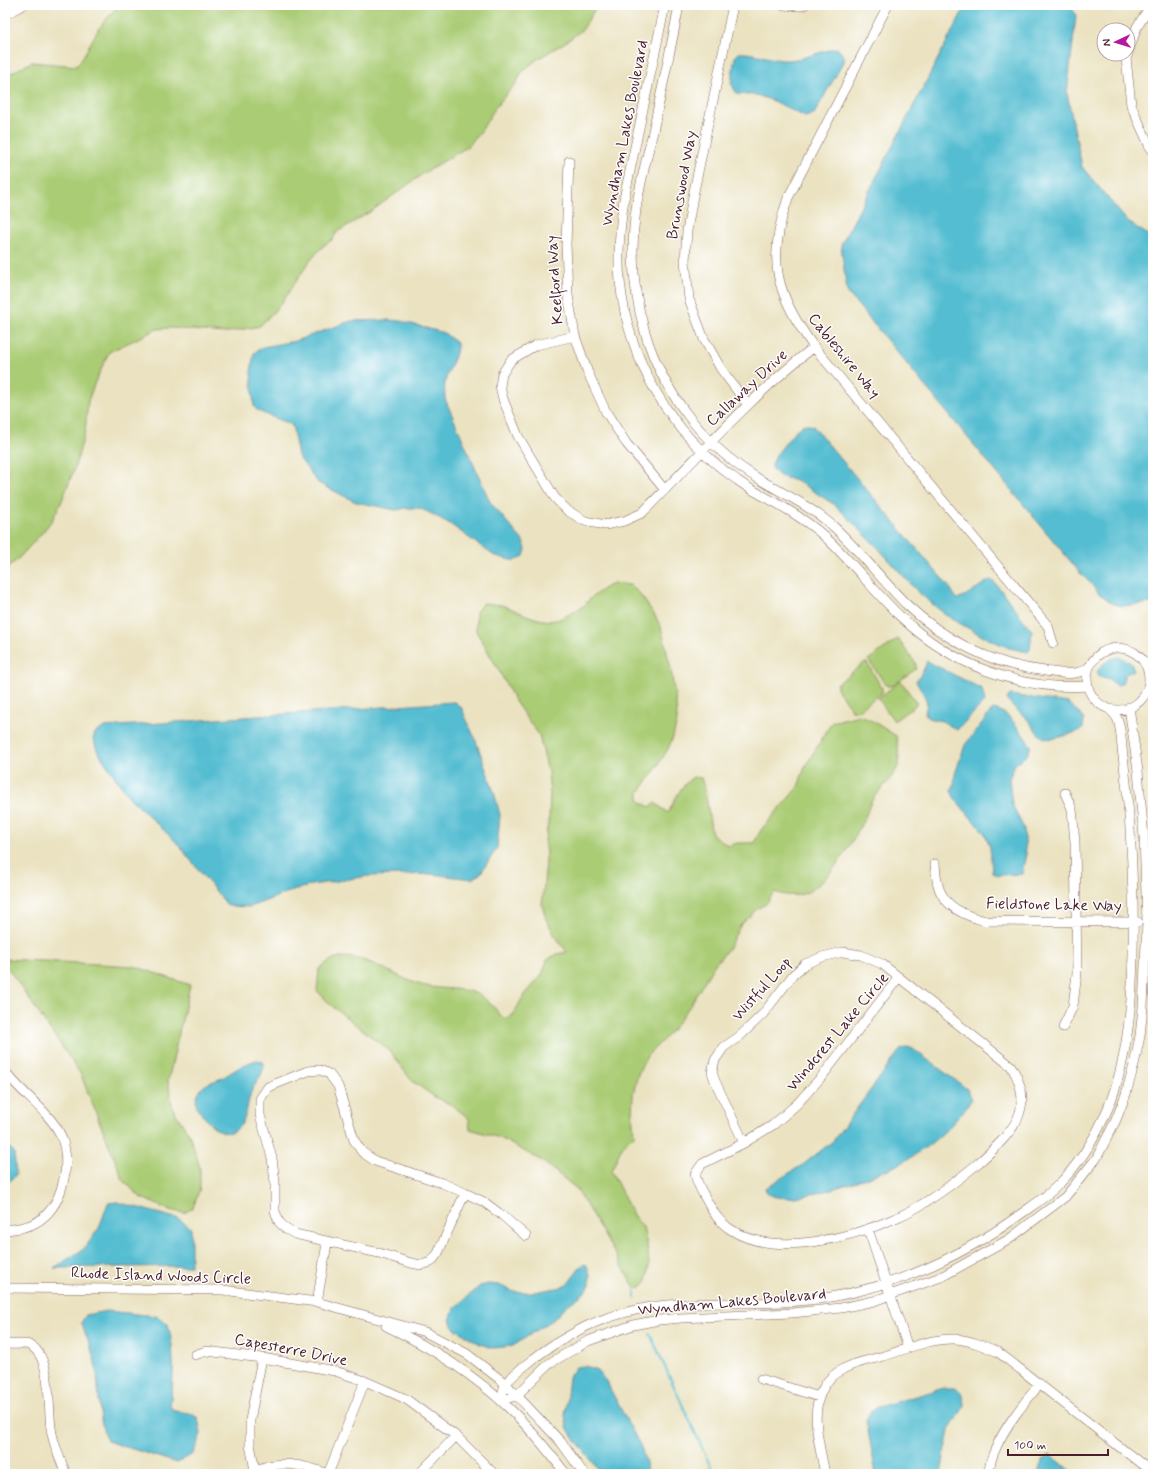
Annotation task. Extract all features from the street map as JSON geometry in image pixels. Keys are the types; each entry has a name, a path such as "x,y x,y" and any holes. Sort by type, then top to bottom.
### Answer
{"street":[{"path":"5,15 23,5"},
{"name":"Wyndham Lakes Boulevard","path":"665,5 624,199 620,221 619,248 620,280 631,337 641,364 666,409 702,452 736,480 807,522 825,537 902,618 943,650 970,664 999,675 1043,685 1063,687 1088,686"},
{"name":"Wyndham Lakes Boulevard","path":"679,5 636,208 632,248 633,281 645,334 665,381 677,401 688,416 712,442 743,469 802,503 834,527 912,610 931,626 951,639 976,652 1002,662 1029,669 1076,674 1085,671 1089,667"},
{"name":"Brunswood Way","path":"733,5 693,196 687,230 685,261 690,299 704,339 721,369 748,405"},
{"path":"783,5 804,5"},
{"name":"Cableshire Way","path":"888,5 788,198 778,229 776,253 779,281 789,309 800,328 814,347 1048,626 1053,643"},
{"path":"1136,30 1151,5"},
{"path":"1126,62 1131,105 1153,151"},
{"name":"Keelford Way","path":"569,161 566,244 568,295 574,336 588,374 606,412 626,443 665,490"},
{"name":"Callaway Drive","path":"574,336 536,345 511,360 502,374 500,386 503,399 518,436 555,498 568,511 585,521 605,525 624,521 642,513 748,405 771,383 814,347"},
{"path":"902,618 912,610"},
{"path":"1119,648 1128,650 1138,656 1150,671 1145,694 1139,701 1120,710 1109,709 1099,704 1094,699 1088,686 1087,676 1089,667 1093,660 1102,652 1110,649 1119,648"},
{"name":"Wyndham Lakes Boulevard","path":"501,1401 517,1395 550,1363 588,1341 633,1325 681,1318 792,1313 841,1308 874,1301 941,1277 1008,1240 1064,1197 1096,1159 1116,1120 1126,1094 1140,1036 1150,922 1138,771 1129,707"},
{"name":"Wyndham Lakes Boulevard","path":"506,1384 542,1352 589,1325 623,1314 668,1305 806,1300 831,1297 886,1284 932,1266 975,1244 1000,1229 1056,1187 1083,1156 1094,1139 1110,1105 1124,1047 1129,1012 1133,922 1132,866 1125,772 1119,725 1115,714 1109,709"},
{"path":"1063,1027 1073,1006 1077,973 1077,921 1072,809 1065,793"},
{"name":"Fieldstone Lake Way","path":"936,864 937,880 941,893 952,906 970,917 986,921 1150,922"},
{"name":"Wistful Loop","path":"744,1143 712,1072 715,1060 724,1047 740,1036 763,1014 793,975 806,964 822,957 843,952 861,955 882,964 899,977"},
{"name":"Windcrest Lake Circle","path":"899,977 1011,1066 1019,1080 1022,1097 1021,1111 1015,1124 988,1155 955,1183 924,1204 898,1217 868,1229 818,1242 777,1245 749,1239 730,1229 715,1216 697,1184 695,1174 702,1164 744,1143 773,1125 797,1104 823,1075 899,977"},
{"path":"465,1193 438,1254 431,1262 421,1265 379,1253 327,1243 295,1234 286,1229 279,1222 275,1211 275,1182 272,1158 260,1116 260,1099 268,1087 308,1071 320,1070 329,1074 338,1086 354,1140 362,1152 375,1162 442,1183 465,1193 484,1202 526,1236"},
{"path":"5,1071 12,1081 49,1119 61,1136 65,1158 65,1178 58,1198 47,1214 35,1224 5,1230"},
{"path":"1094,1139 1104,1145"},
{"path":"868,1229 908,1348"},
{"path":"1000,1229 1008,1240"},
{"path":"317,1302 327,1243"},
{"name":"Rhode Island Woods Circle","path":"5,1288 223,1290 317,1302 425,1332 467,1354 506,1384 561,1442 584,1474"},
{"name":"Rhode Island Woods Circle","path":"362,1314 416,1340 454,1364 501,1401 530,1430 566,1474"},
{"path":"825,1474 816,1413 825,1385 833,1376 844,1368 908,1348 936,1340 954,1339 977,1343 998,1352 1153,1473"},
{"path":"5,1344 29,1345 40,1355 46,1370 51,1428 56,1450 66,1474"},
{"name":"Capesterre Drive","path":"195,1355 206,1351 262,1358 335,1371 365,1381 406,1399 456,1436 494,1474"},
{"path":"262,1358 250,1420 252,1472 271,1466 290,1464 310,1467 328,1474 365,1381"},
{"path":"761,1379 820,1397"},
{"path":"501,1401 506,1384"},
{"path":"988,1474 994,1451 1020,1408 1040,1384"},
{"path":"419,1474 456,1436"}],"green space":[{"path":"119,5 597,5 583,29 567,41 536,60 522,72 517,82 494,109 481,131 467,147 424,173 373,210 337,232 332,240 323,246 309,262 281,304 260,326 224,333 171,328 157,329 109,352 88,401 85,432 75,467 61,503 52,520 42,533 16,561 5,569 5,76 32,62 76,66 99,28"},
{"path":"614,583 630,585 639,593 661,627 671,669 676,704 677,720 673,737 668,749 652,775 639,792 639,799 642,803 650,807 655,803 668,813 678,794 688,781 693,777 701,778 707,799 712,834 728,846 737,843 754,843 761,830 798,787 805,767 832,722 859,715 871,720 896,736 899,755 897,770 872,800 854,838 838,864 818,885 808,892 798,895 786,895 774,892 766,904 757,909 740,926 728,949 715,964 689,1007 670,1033 647,1056 638,1074 633,1094 632,1113 634,1135 622,1147 611,1171 633,1215 643,1227 648,1250 649,1265 647,1281 640,1288 635,1288 577,1189 542,1161 500,1138 470,1129 469,1119 465,1115 450,1104 436,1098 411,1080 390,1051 333,1007 317,991 319,969 336,958 354,958 426,986 465,990 477,994 489,1002 504,1019 513,1015 523,997 542,975 547,960 557,954 567,952 555,936 546,919 542,905 546,861 545,840 549,818 550,794 548,772 539,735 516,703 476,631 476,612 483,603 501,605 542,620 558,620 585,605 596,594"},
{"path":"898,639 916,664 916,669 892,686 887,686 868,660"},
{"path":"864,663 867,663 882,688 882,693 857,711 852,710 837,689 837,684"},
{"path":"901,681 917,704 894,721 878,698"},
{"path":"5,959 134,966 190,985 168,1081 173,1109 190,1136 200,1168 200,1188 193,1208 184,1213 169,1210 140,1197 123,1180 80,1073 5,964"}],"water":[{"path":"966,5 1071,5 1076,16 1067,93 1082,167 1128,222 1153,238 1153,603 1121,606 1114,604 1098,593 847,292 841,245"},
{"path":"837,48 845,57 840,68 814,114 805,117 774,101 756,95 737,94 731,83 735,57 739,53 789,60"},
{"path":"351,321 401,321 444,333 457,343 456,354 446,378 445,399 490,502 523,541 526,549 524,556 516,560 510,560 493,555 450,524 419,508 396,510 356,502 318,483 298,456 292,425 258,411 254,407 251,372 254,353 263,347 295,341"},
{"path":"804,424 813,426 950,588 957,599 991,580 997,585 1032,631 1030,650 1028,652 1009,648 982,636 947,616 917,591 879,549 835,505 799,482 780,476 773,470 772,465 776,455 795,431"},
{"path":"1120,657 1130,662 1134,669 1132,672 1125,674 1122,684 1116,685 1108,678 1099,677 1097,673 1103,664 1109,660"},
{"path":"927,661 982,689 985,701 957,730 942,721 928,718 925,714 927,702 916,681 924,669"},
{"path":"1010,695 1068,703 1084,718 1083,729 1062,737 1045,738 1035,730 1027,719 1009,702 1007,699"},
{"path":"454,702 461,707 476,741 494,792 500,815 497,848 480,874 472,879 431,874 368,876 312,885 250,907 228,906 176,842 128,796 98,752 93,739 95,733 105,727"},
{"path":"993,709 1010,718 1031,746 1027,755 1015,764 1009,779 1012,804 1024,829 1026,854 1022,874 997,875 992,872 990,847 985,834 955,799 951,791 954,786 955,774 965,745"},
{"path":"908,1047 913,1049 967,1089 972,1099 958,1118 941,1135 923,1149 892,1167 830,1190 787,1198 772,1196 765,1188 804,1164 833,1141 900,1050"},
{"path":"257,1060 263,1062 264,1066 249,1099 243,1122 233,1132 220,1131 209,1122 197,1107 196,1100 199,1092 202,1087 208,1083 224,1077 236,1069"},
{"path":"5,1143 14,1152 16,1175 10,1181 5,1181"},
{"path":"117,1202 179,1219 191,1228 191,1266 54,1268 85,1248 99,1228 108,1203"},
{"path":"584,1264 587,1265 590,1275 590,1285 583,1294 566,1306 554,1319 513,1346 493,1348 480,1344 454,1328 450,1320 454,1309 480,1286 488,1284 499,1285 514,1292 534,1292 563,1287"},
{"path":"106,1311 156,1316 168,1324 172,1344 173,1365 170,1406 174,1411 190,1413 198,1418 201,1434 193,1454 177,1463 107,1441 100,1414 96,1367 90,1345 81,1323 86,1315"},
{"path":"585,1366 595,1369 606,1381 641,1447 646,1463 647,1474 602,1474 571,1434 567,1427 565,1415 569,1377 576,1367"},
{"path":"944,1388 956,1388 963,1395 964,1407 949,1430 941,1474 876,1474 866,1420 870,1412 878,1407"},
{"path":"1050,1455 1074,1474 1039,1474 1042,1461"}],"waterway":[{"path":"635,1288 635,1298"},
{"path":"650,1334 714,1474"}]}
